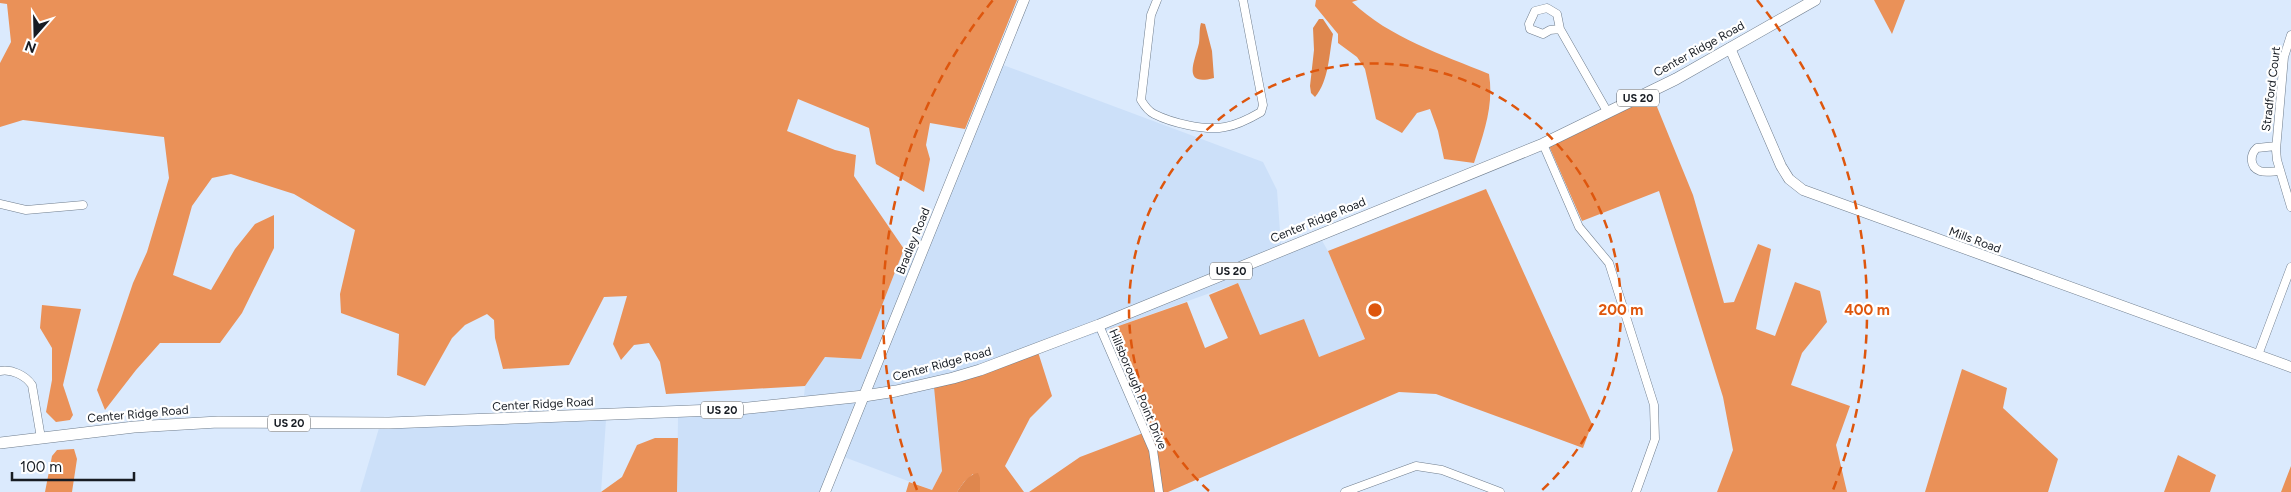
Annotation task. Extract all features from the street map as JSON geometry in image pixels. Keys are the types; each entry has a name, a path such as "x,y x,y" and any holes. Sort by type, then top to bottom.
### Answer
{"main road":[{"name":"Center Ridge Road","path":"0,443 134,427 218,422 389,423 498,420 739,409 896,392 980,370 1098,325 1543,144 1608,113 1815,0"}],"street":[{"name":"Bradley Road","path":"826,492 1024,0"},
{"path":"1157,0 1151,16 1141,100 1152,114 1195,126 1225,127 1245,121 1260,112 1263,105 1243,0"},
{"path":"1560,29 1608,113"},
{"name":"Stradford Court","path":"2291,35 2284,58 2276,146 2277,160 2291,207"},
{"name":"Mills Road","path":"1730,48 1781,166 1792,181 1803,190 2291,366"},
{"path":"1543,144 1579,227 1609,263 1654,405 1655,439 1636,492"},
{"name":"Stradford Court","path":"2276,146 2257,148 2253,152 2251,159 2254,166 2259,170 2280,171"},
{"path":"0,204 26,210 83,205"},
{"path":"2258,355 2291,267"},
{"name":"Hillsborough Point Drive","path":"1098,325 1153,450 1160,492"},
{"path":"0,371 6,370 19,374 27,378 32,385 41,438"},
{"path":"1345,492 1416,466 1442,470 1500,492"}],"shaded area":[{"path":"0,0 1017,0 965,129 930,123 926,145 930,159 924,192 876,164 869,128 798,99 787,131 835,150 856,155 854,176 904,249 861,359 825,357 805,386 666,394 660,362 649,343 634,345 621,360 613,344 627,296 604,297 569,365 503,369 495,338 494,320 487,314 465,325 452,338 425,386 397,375 399,334 341,313 340,294 355,230 294,194 231,174 212,178 192,206 173,275 211,290 235,249 255,224 274,215 274,248 242,313 220,343 160,343 105,410 97,390 133,283 147,252 169,178 164,137 23,120 0,127 0,63 11,42 7,4 0,3"},
{"path":"1316,0 1358,0 1352,2 1383,26 1417,44 1489,74 1489,108 1474,163 1444,159 1438,131 1430,109 1417,113 1402,133 1376,119 1365,69 1357,57 1338,43 1338,34 1315,6"},
{"path":"1874,0 1905,0 1892,34"},
{"path":"1319,19 1323,19 1333,34 1326,75 1320,91 1315,97 1311,93 1310,86 1314,50 1313,28"},
{"path":"1201,23 1205,24 1212,51 1214,78 1204,80 1197,79 1193,71"},
{"path":"1003,65 1263,162 1277,190 1281,245 1317,232 1328,251 1365,339 1319,357 1260,336 1238,283 1110,329 935,387 942,471 932,490 844,457 830,492 677,492 678,417 803,406 805,386 825,357 861,359 904,249 925,257"},
{"path":"1653,97 1693,195 1724,303 1734,302 1758,244 1771,249 1756,329 1775,336 1795,282 1820,291 1827,322 1802,353 1791,385 1850,406 1836,445 1847,492 1717,492 1733,450 1723,397 1659,191 1582,221 1549,146"},
{"path":"1486,189 1592,424 1583,448 1436,394 1399,392 1168,492 1029,492 1080,457 1151,430 1110,329 1187,302 1205,348 1228,338 1209,295 1238,283 1260,335 1304,319 1319,357 1365,339 1328,251"},
{"path":"42,305 81,309 63,385 73,415 70,420 56,422 46,412 52,380 52,348 40,328"},
{"path":"1038,352 1052,396 1030,418 1005,466 1024,492 980,492 973,474 957,492 906,492 909,482 932,490 942,471 934,387"},
{"path":"1962,369 2007,388 2003,408 2058,459 2048,492 1925,492"},
{"path":"606,420 601,492 360,492 379,428"},
{"path":"655,438 678,438 677,492 601,492 622,477 637,445"},
{"path":"74,449 77,459 72,492 45,492 52,456 57,450"},
{"path":"2178,455 2216,475 2210,492 2164,492"},
{"path":"2291,466 2291,492 2281,492"},
{"path":"978,473 980,492 957,492 968,478"}]}
